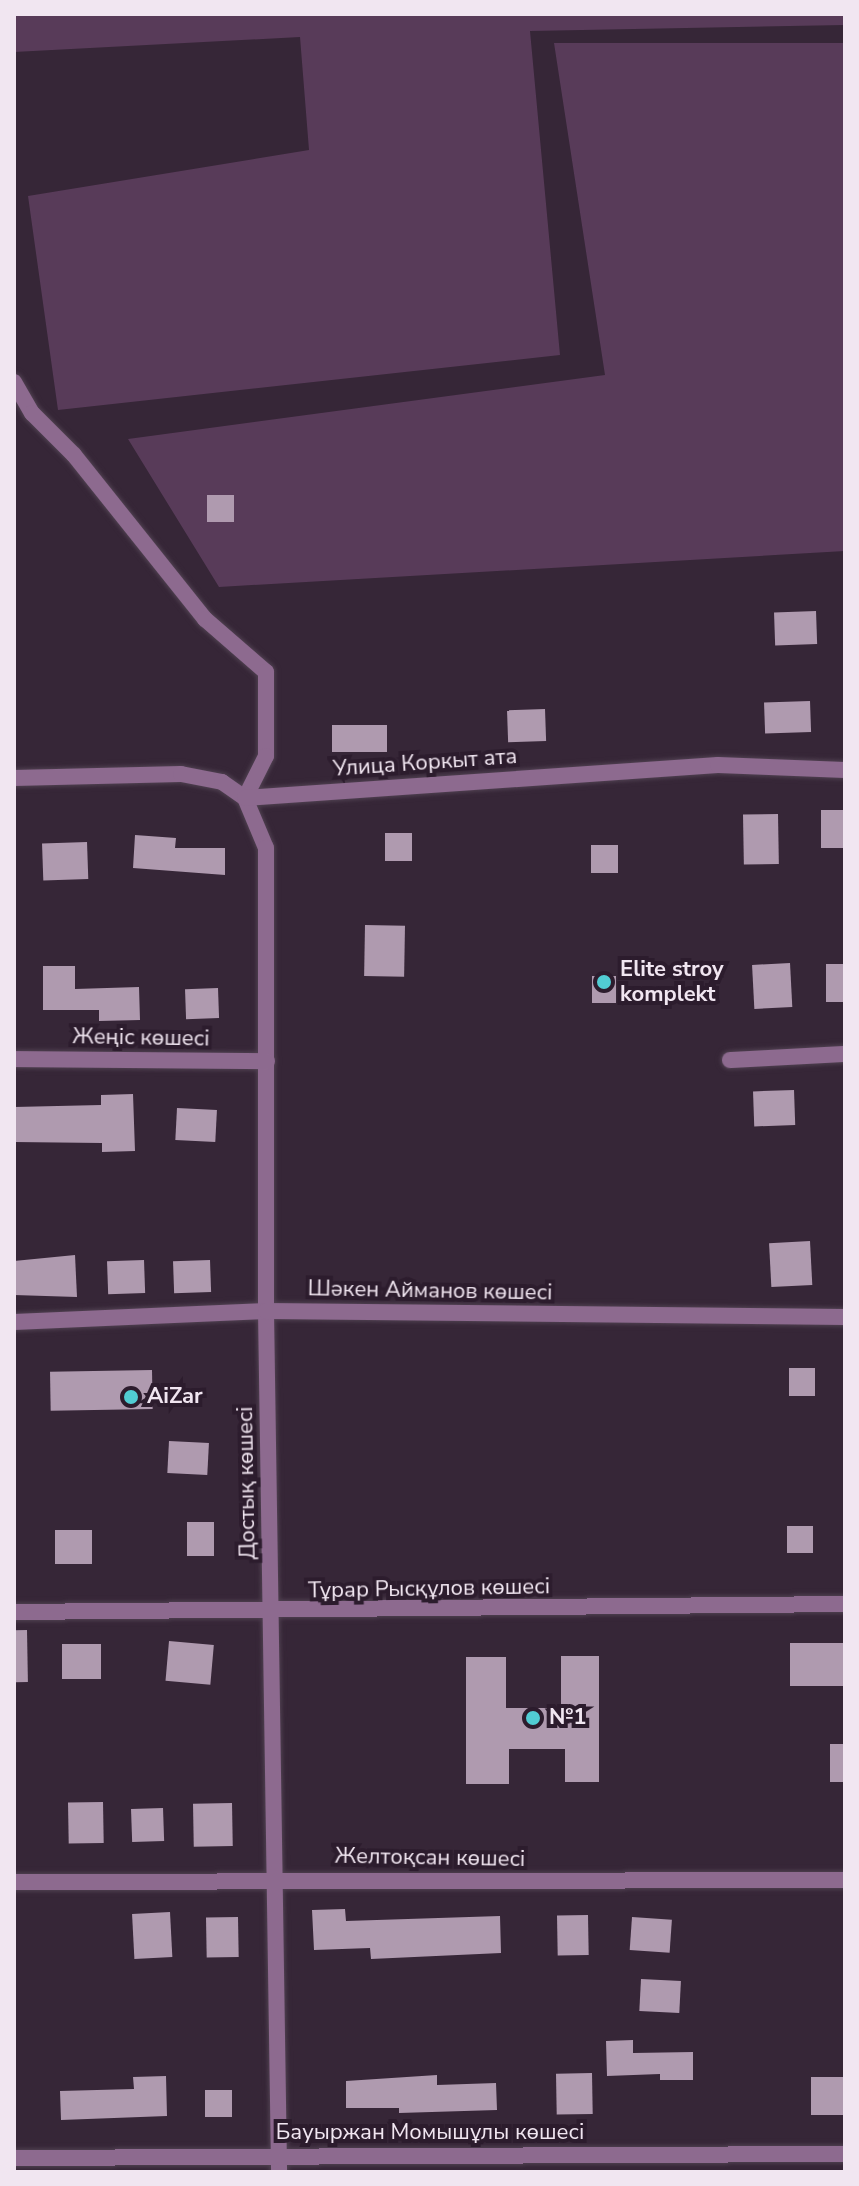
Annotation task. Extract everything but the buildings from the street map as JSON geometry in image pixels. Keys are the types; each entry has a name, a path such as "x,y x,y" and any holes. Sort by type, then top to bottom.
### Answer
{"street":[{"path":"14,382 32,413 74,455 205,619 266,672 266,756 245,798 222,782 181,774 14,778"},
{"name":"Улица Коркыт ата","path":"245,798 718,765 845,770"},
{"name":"Достық көшесі","path":"245,798 266,848 266,1311 279,2164"},
{"path":"730,1060 845,1054"},
{"name":"Жеңіс көшесі","path":"14,1059 267,1061"},
{"name":"Шәкен Айманов көшесі","path":"14,1322 266,1311 845,1317"},
{"name":"Тұрар Рысқұлов көшесі","path":"14,1612 271,1613 845,1604"},
{"name":"Желтоқсан көшесі","path":"14,1882 845,1880"},
{"name":"Бауыржан Момышұлы көшесі","path":"14,2158 279,2164 845,2154"}],"shaded area":[{"path":"14,14 845,14 845,25 530,31 560,355 58,410 28,196 309,150 300,37 14,52"},
{"path":"554,43 845,43 845,551 219,587 128,439 605,375"}],"place":[{"name":"Elite stroy komplekt","path":"604,982"},
{"name":"AiZar","path":"131,1397"},
{"name":"№1","path":"533,1718"}]}
